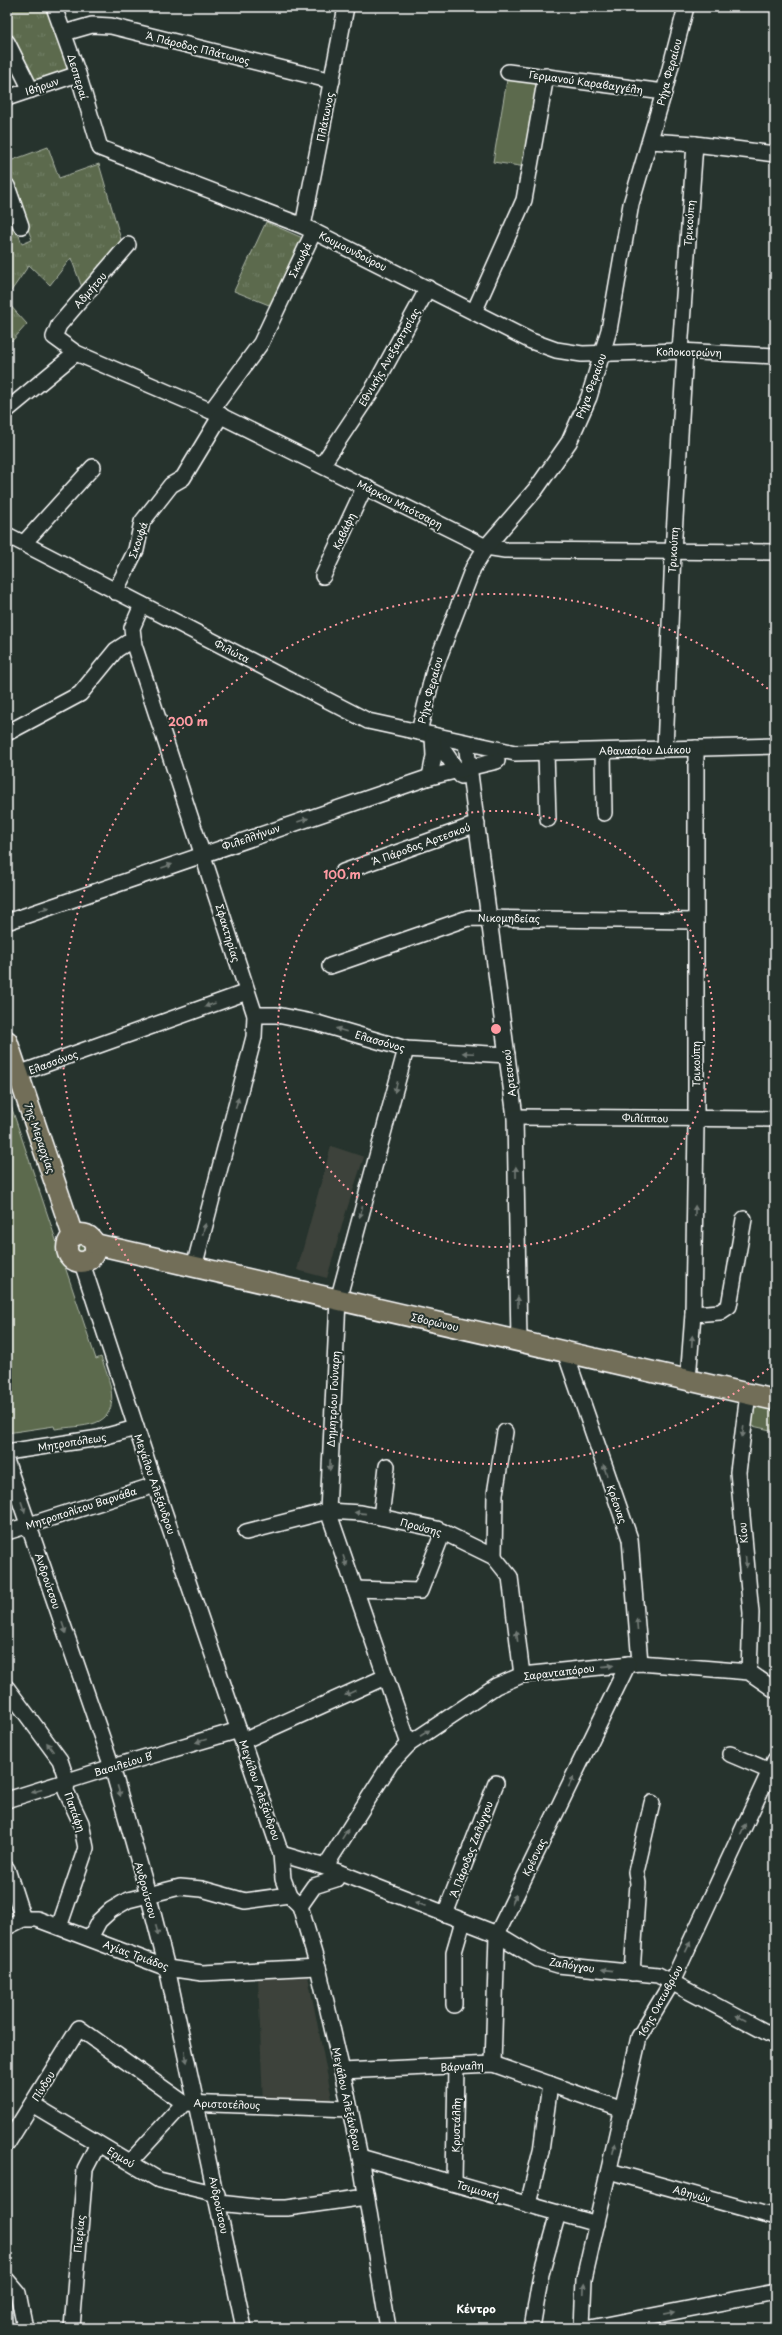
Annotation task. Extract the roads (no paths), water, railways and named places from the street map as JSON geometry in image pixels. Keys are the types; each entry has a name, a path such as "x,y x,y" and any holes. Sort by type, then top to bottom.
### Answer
{"main road":[{"name":"7ης Μεραρχίας","path":"7,1040 73,1236"},
{"path":"86,1235 95,1244 93,1257 82,1263 73,1260 68,1253 68,1244 73,1236 86,1235"},
{"name":"Σβορώνου","path":"95,1244 775,1400"}],"street":[{"name":"Δεσπεραί","path":"54,7 78,74 100,148"},
{"name":"Πλάτωνος","path":"309,228 332,81 346,7"},
{"name":"Ρήγα Φεραίου","path":"430,777 434,756 426,733 434,670 472,568 486,547 536,489 569,442 589,397 604,352 631,204 664,92 686,7"},
{"name":"Α΄ Πάροδος Πλάτωνος","path":"64,34 92,25 111,26 332,81"},
{"path":"7,42 31,90"},
{"name":"Γερμανού Καραβαγγέλη","path":"508,72 664,92"},
{"name":"Ιβήρων","path":"7,98 78,74"},
{"path":"474,312 524,200 546,76"},
{"path":"650,141 695,144 775,154"},
{"name":"Τρικούπη","path":"665,749 682,351 695,144"},
{"name":"Κουμουνδούρου","path":"100,148 309,228 531,341 556,350 582,354 604,352"},
{"path":"7,186 21,226"},
{"name":"Σκουφά","path":"115,592 136,550 142,522 171,485 183,478 216,413 261,343 309,228"},
{"name":"Αδμήτου","path":"54,337 59,325 128,245"},
{"name":"Εθνικής Ανεξαρτησίας","path":"322,465 374,387 428,288"},
{"name":"Μάρκου Μπότσαρη","path":"54,337 76,353 216,413 486,547 505,550 775,552"},
{"name":"Κολοκοτρώνη","path":"604,352 682,351 775,356"},
{"path":"7,410 76,353"},
{"path":"24,543 93,467"},
{"name":"Καβάφη","path":"323,576 365,486"},
{"name":"Φιλώτα","path":"7,535 115,592 368,721 466,743"},
{"name":"Σφακτηρίας","path":"142,605 132,628 133,639 204,853 255,1015 254,1037 194,1267"},
{"path":"7,733 80,694 116,650 133,639"},
{"name":"Αρτεσκού","path":"426,733 463,768"},
{"path":"466,743 481,758 497,761"},
{"name":"Αρτεσκού","path":"466,743 463,768 475,806 514,1117 519,1341"},
{"name":"Αθανασίου Διάκου","path":"466,743 515,753 775,746"},
{"name":"Τρικούπη","path":"688,1380 693,1314 696,1118 696,748"},
{"path":"603,751 604,813"},
{"path":"546,752 548,819"},
{"name":"Αθανασίου Διάκου","path":"497,761 515,753"},
{"name":"Φιλελλήνων","path":"7,922 204,853 430,777 497,761"},
{"name":"Α΄ Πάροδος Αρτεσκού","path":"344,872 477,824"},
{"name":"Νικομηδείας","path":"330,966 468,918 696,921"},
{"name":"Ελασσόνος","path":"18,1074 247,992"},
{"name":"Ελασσόνος","path":"255,1015 277,1015 317,1022 406,1049 507,1055"},
{"name":"Δημητρίου Γούναρη","path":"406,1049 338,1300 328,1511 409,1744"},
{"name":"Φιλίππου","path":"514,1117 775,1119"},
{"path":"693,1314 720,1312 728,1306 744,1219"},
{"name":"Μεγάλου Αλεξάνδρου","path":"82,1263 136,1428 281,1854 283,1879 289,1895 300,1906 318,1967 360,2157 388,2328"},
{"name":"Κρέσνας","path":"493,2064 497,1934 634,1663 630,1539 565,1352"},
{"name":"Κίου","path":"748,1394 738,1472 750,1612 749,1672"},
{"name":"Μητροπόλεως","path":"7,1452 99,1438 136,1428"},
{"path":"494,1557 495,1494 506,1432"},
{"name":"Ανδρούτσου","path":"7,1463 112,1767 148,1894 167,1968 190,2103 218,2199 244,2328"},
{"path":"381,1517 387,1466"},
{"name":"Μητροπολίτου Βαρνάβα","path":"7,1532 155,1484"},
{"name":"Προύσης","path":"246,1532 328,1511 361,1512 443,1532 494,1557 510,1577 522,1675"},
{"path":"355,1589 420,1591 443,1532"},
{"name":"Σαρανταπόρου","path":"332,1870 387,1768 409,1744 496,1686 522,1675 634,1663 749,1672 775,1690"},
{"name":"Βασιλείου Β΄","path":"7,1800 112,1767 241,1736 385,1677"},
{"name":"Παπάφη","path":"7,1688 60,1760 67,1781 66,1791 81,1823 86,1848 59,1926"},
{"path":"730,1754 773,1766"},
{"name":"16ης Οκτωβρίου","path":"582,2328 584,2279 639,2037 672,1982 773,1766"},
{"name":"Α΄ Πάροδος Ζαλόγγου","path":"445,1914 496,1783"},
{"path":"632,1973 638,1883 636,1872 652,1803"},
{"name":"Ζαλόγγου","path":"281,1854 332,1870 497,1934 538,1959 558,1965 658,1975 775,2036"},
{"path":"7,1869 23,1919 7,1927"},
{"path":"300,1906 314,1886 336,1878 332,1870"},
{"path":"90,1938 99,1921 111,1910 128,1900 180,1887 202,1889 245,1901 289,1895"},
{"name":"Αγίας Τριάδος","path":"23,1919 36,1919 59,1926 167,1968 202,1973 318,1967"},
{"path":"454,2005 454,1952 463,1921"},
{"name":"Αριστοτέλους","path":"79,2028 190,2103 350,2109"},
{"name":"Πίνδου","path":"7,2144 79,2028"},
{"name":"Βάρναλη","path":"342,2071 493,2064 622,2110"},
{"name":"Κρυστάλλη","path":"454,2183 456,2066"},
{"path":"528,2204 541,2151 550,2084"},
{"path":"130,2162 190,2103"},
{"name":"Ερμού","path":"32,2104 159,2180 218,2199 287,2208 366,2197"},
{"name":"Πιερίας","path":"72,2328 85,2169 98,2144"},
{"name":"Τσιμισκή","path":"360,2157 597,2224"},
{"name":"Αθηνών","path":"609,2171 775,2217"},
{"path":"532,2328 541,2274 558,2212"},
{"path":"7,2280 18,2292 25,2328"},
{"path":"591,2328 775,2292"}],"district":[{"name":"Κέντρο","path":"476,2309"}]}
